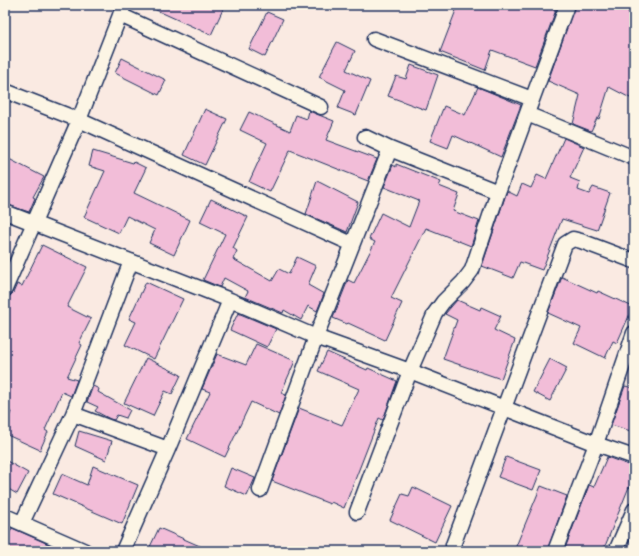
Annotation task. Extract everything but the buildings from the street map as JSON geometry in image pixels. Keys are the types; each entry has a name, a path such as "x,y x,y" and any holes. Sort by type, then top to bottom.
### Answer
{"street":[{"path":"357,512 410,371 439,306 463,282 472,270 498,192 566,5"},
{"path":"5,289 79,120 122,10 321,107"},
{"path":"374,39 532,99"},
{"path":"5,91 79,120 352,244"},
{"path":"526,114 634,158"},
{"path":"365,137 390,149 498,192"},
{"path":"260,490 316,337 390,149"},
{"path":"5,212 230,300 316,337 410,371 596,444 634,457"},
{"path":"453,545 565,244 573,240 582,241 634,261"},
{"path":"22,522 73,414 131,261"},
{"path":"123,551 168,449 230,300"},
{"path":"555,551 596,444 634,335"},
{"path":"73,414 168,449"},
{"path":"616,551 634,510"},
{"path":"5,516 22,522 85,551"}]}
